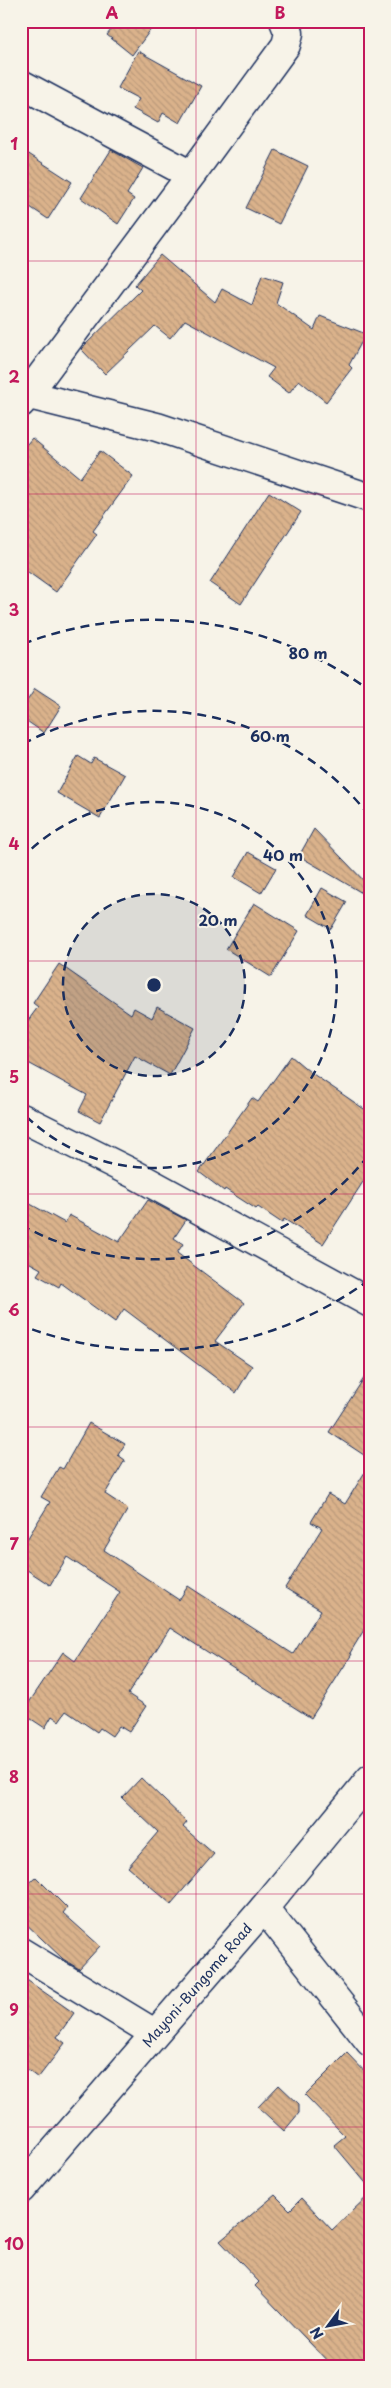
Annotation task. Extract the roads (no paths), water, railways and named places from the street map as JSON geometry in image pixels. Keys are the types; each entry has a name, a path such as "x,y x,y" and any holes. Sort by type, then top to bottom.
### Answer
{"street":[{"path":"284,21 289,33 286,45 25,399 157,427 370,498"},
{"path":"21,84 191,175"},
{"path":"22,1118 134,1174 370,1303"},
{"name":"Mayoni-Bungoma Road","path":"21,2189 264,1908 370,1779"},
{"path":"264,1908 370,2042"},
{"path":"21,1952 154,2033"}]}
